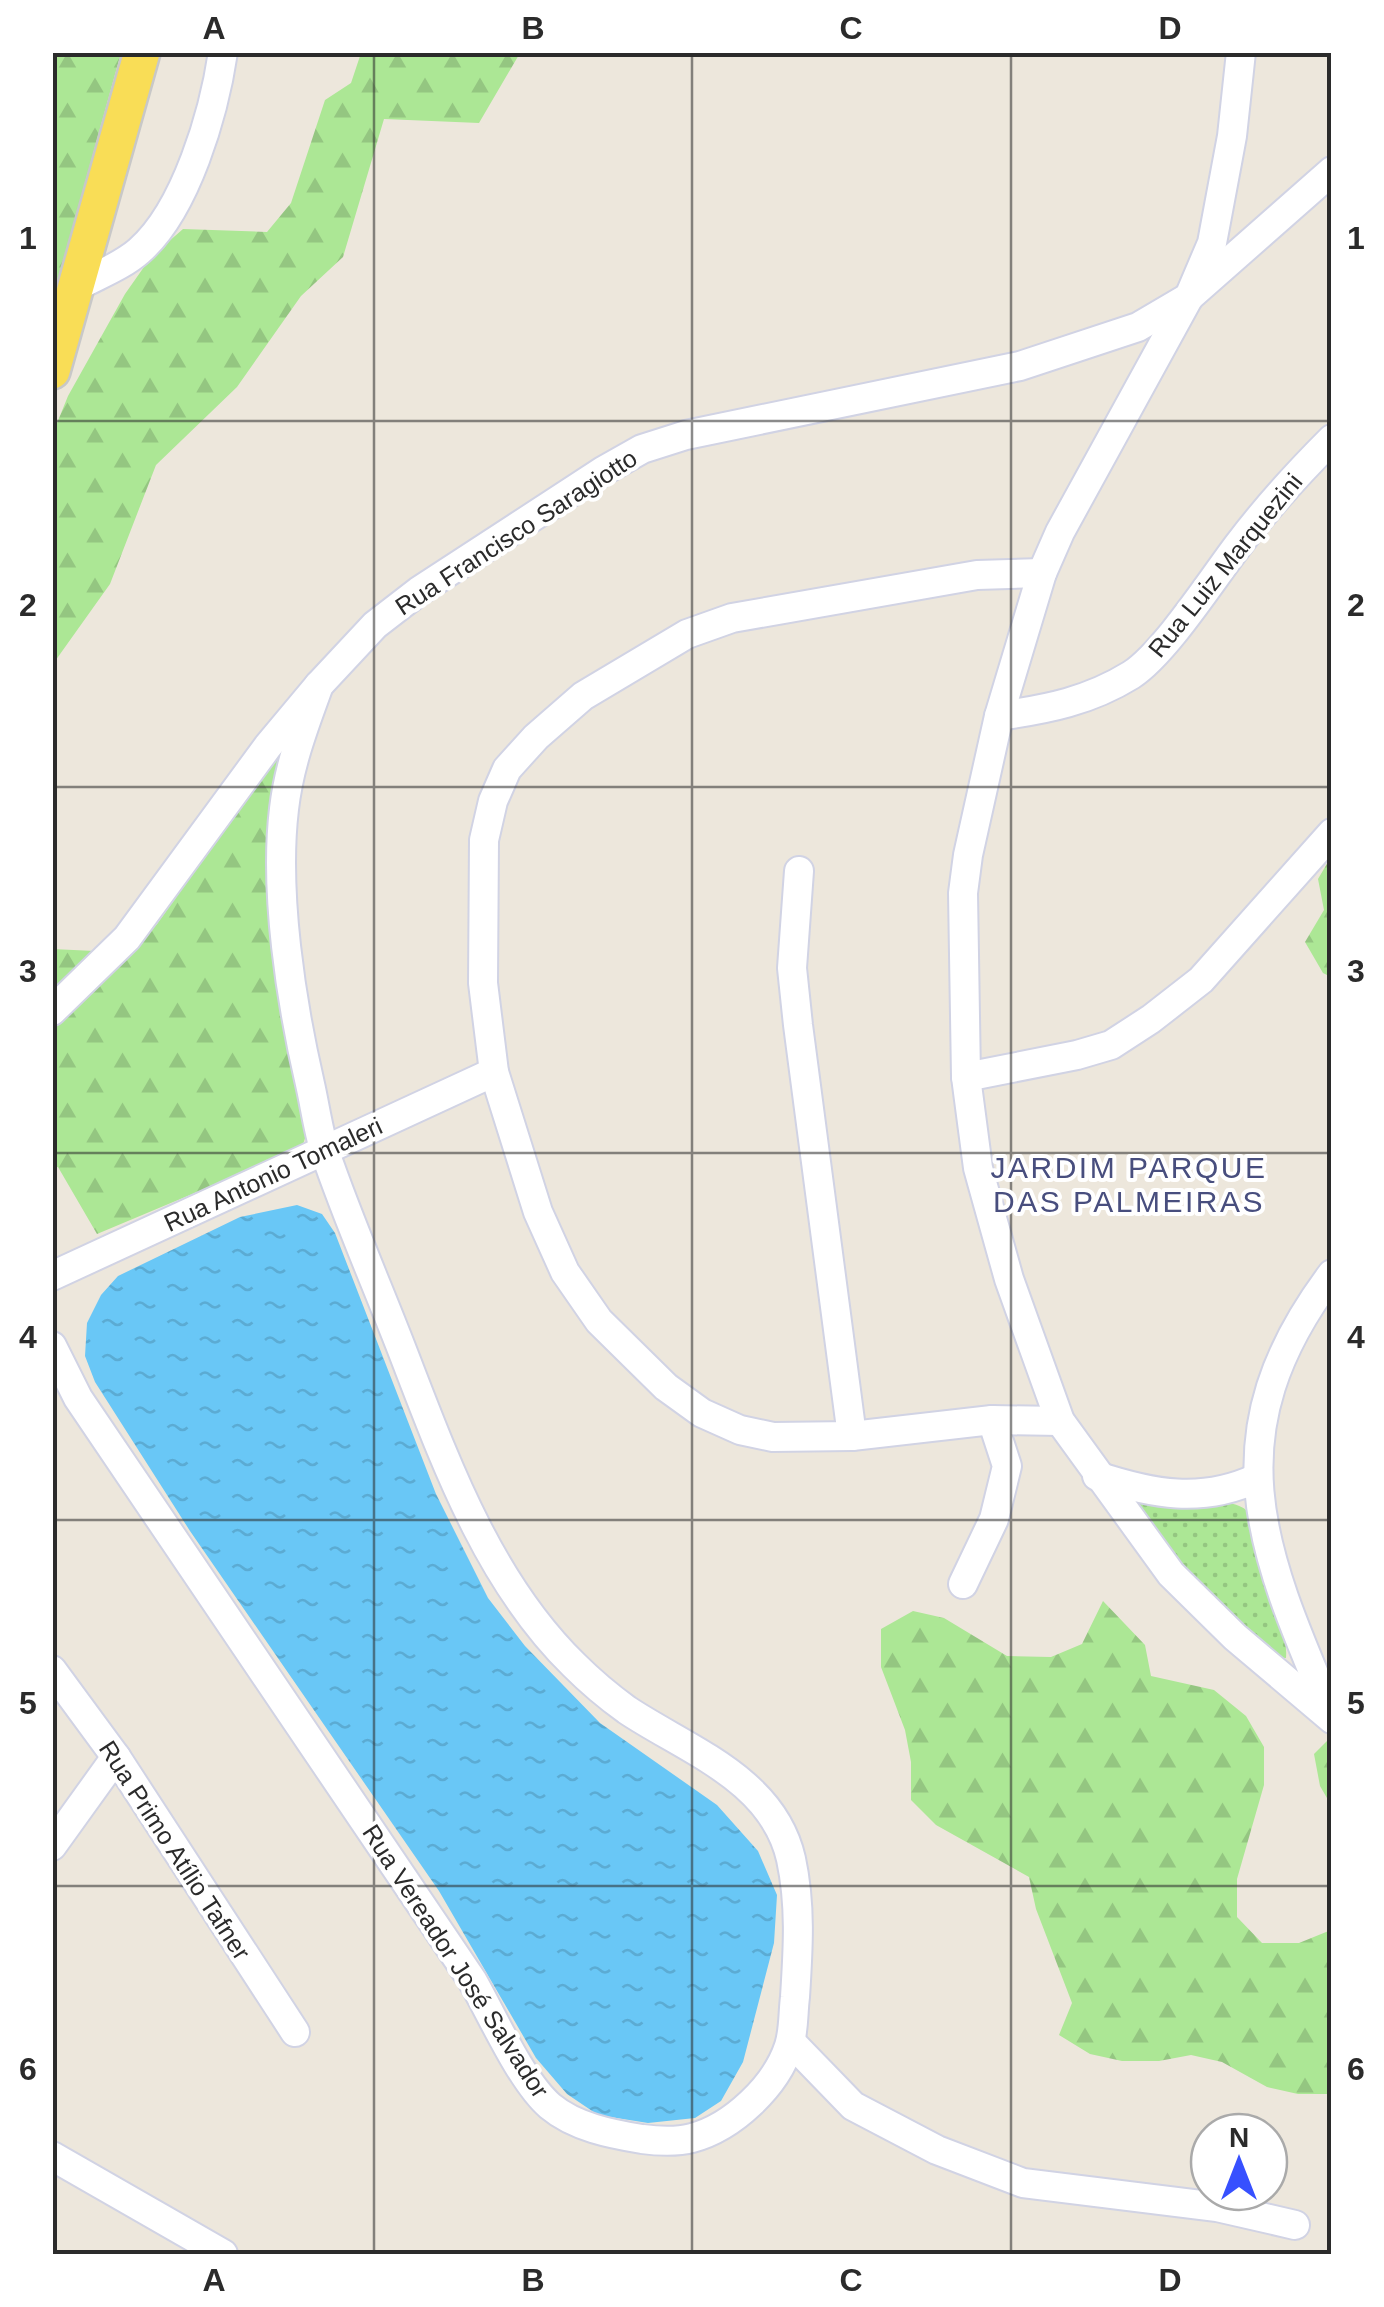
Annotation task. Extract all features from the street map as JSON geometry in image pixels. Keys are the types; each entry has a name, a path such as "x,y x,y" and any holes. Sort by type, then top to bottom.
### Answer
{"main road":[{"path":"52,372 142,52"}],"street":[{"path":"78,286 138,253 166,222 206,131 223,52"},
{"path":"1240,52 1232,136 1212,243 1188,297 1084,486 1042,573 999,716 968,855 964,893 966,1076 984,1186 1009,1280 1060,1422 1171,1574 1235,1637 1332,1717"},
{"path":"1188,297 1332,171"},
{"name":"Rua Francisco Saragiotto","path":"52,1011 127,938 268,746 375,625 419,591 603,471 642,449 686,435 1020,366 1138,327 1188,297"},
{"name":"Rua Luiz Marquezini","path":"999,716 1058,708 1096,694 1135,672 1177,626 1243,538 1332,440"},
{"path":"1042,573 977,576 732,618 688,634 583,696 507,770 493,801 484,840 483,983 494,1072 538,1212 565,1272 599,1321 666,1387 702,1412 740,1430 772,1437 852,1436 992,1420 1060,1422"},
{"name":"Rua Vereador José Salvador","path":"52,1346 78,1398 472,1980 530,2082 550,2106 578,2122 615,2135 653,2140 691,2138 751,2102 775,2076 791,2042 799,1940 790,1852 751,1791 719,1763 625,1708 574,1665 528,1612 457,1488 324,1149 300,1040 282,868 284,811 294,754 319,685"},
{"path":"966,1076 1111,1045 1151,1019 1201,980 1332,833"},
{"path":"799,871 792,968 852,1436"},
{"name":"Rua Antonio Tomaleri","path":"52,1276 494,1072"},
{"path":"1332,1274 1307,1308 1280,1359 1262,1425 1257,1478 1270,1560 1332,1717"},
{"path":"963,1584 994,1519 1007,1466 992,1420"},
{"path":"1096,1476 1143,1491 1174,1495 1232,1490 1257,1478"},
{"name":"Rua Primo Atílio Tafner","path":"52,1670 116,1757 294,2032"},
{"path":"52,1846 116,1757"},
{"path":"791,2042 853,2106 937,2150 1023,2184 1217,2206 1294,2225"},
{"path":"52,2156 223,2254"}],"green space":[{"path":"52,53 121,53 53,298"},
{"path":"361,53 520,53 479,123 384,119 343,257 301,296 237,387 156,465 110,584 53,664 53,433 68,396 125,294 151,257 183,229 267,232 291,203 325,100 351,83"},
{"path":"284,744 309,1125 302,1148 97,1234 58,1167 53,1168 52,1027 101,984 157,924"},
{"path":"1331,857 1331,977 1323,973 1305,942 1324,910 1318,879"},
{"path":"52,949 95,951 52,997"},
{"path":"1133,1500 1226,1502 1246,1510 1259,1535 1268,1584 1285,1639 1286,1658 1273,1657 1200,1586 1133,1506"},
{"path":"1103,1601 1145,1645 1151,1676 1214,1690 1246,1716 1264,1747 1264,1785 1237,1879 1237,1917 1262,1943 1299,1943 1331,1930 1331,2094 1298,2094 1267,2087 1222,2062 1191,2055 1159,2061 1122,2061 1090,2054 1059,2035 1072,2003 1036,1909 1029,1877 936,1825 911,1800 911,1762 905,1730 881,1667 881,1629 913,1611 944,1618 1007,1656 1051,1657 1082,1644"},
{"path":"1331,1737 1331,1805 1320,1786 1314,1754"}],"water":[{"path":"297,1205 322,1214 335,1233 436,1494 488,1598 525,1646 600,1723 717,1805 758,1851 777,1895 774,1943 743,2062 721,2101 695,2118 648,2123 598,2115 567,2094 536,2058 439,1891 190,1531 95,1382 85,1356 87,1323 101,1295 118,1276 240,1217"}],"district":[{"name":"JARDIM PARQUE DAS PALMEIRAS","path":"1129,1184"}]}
